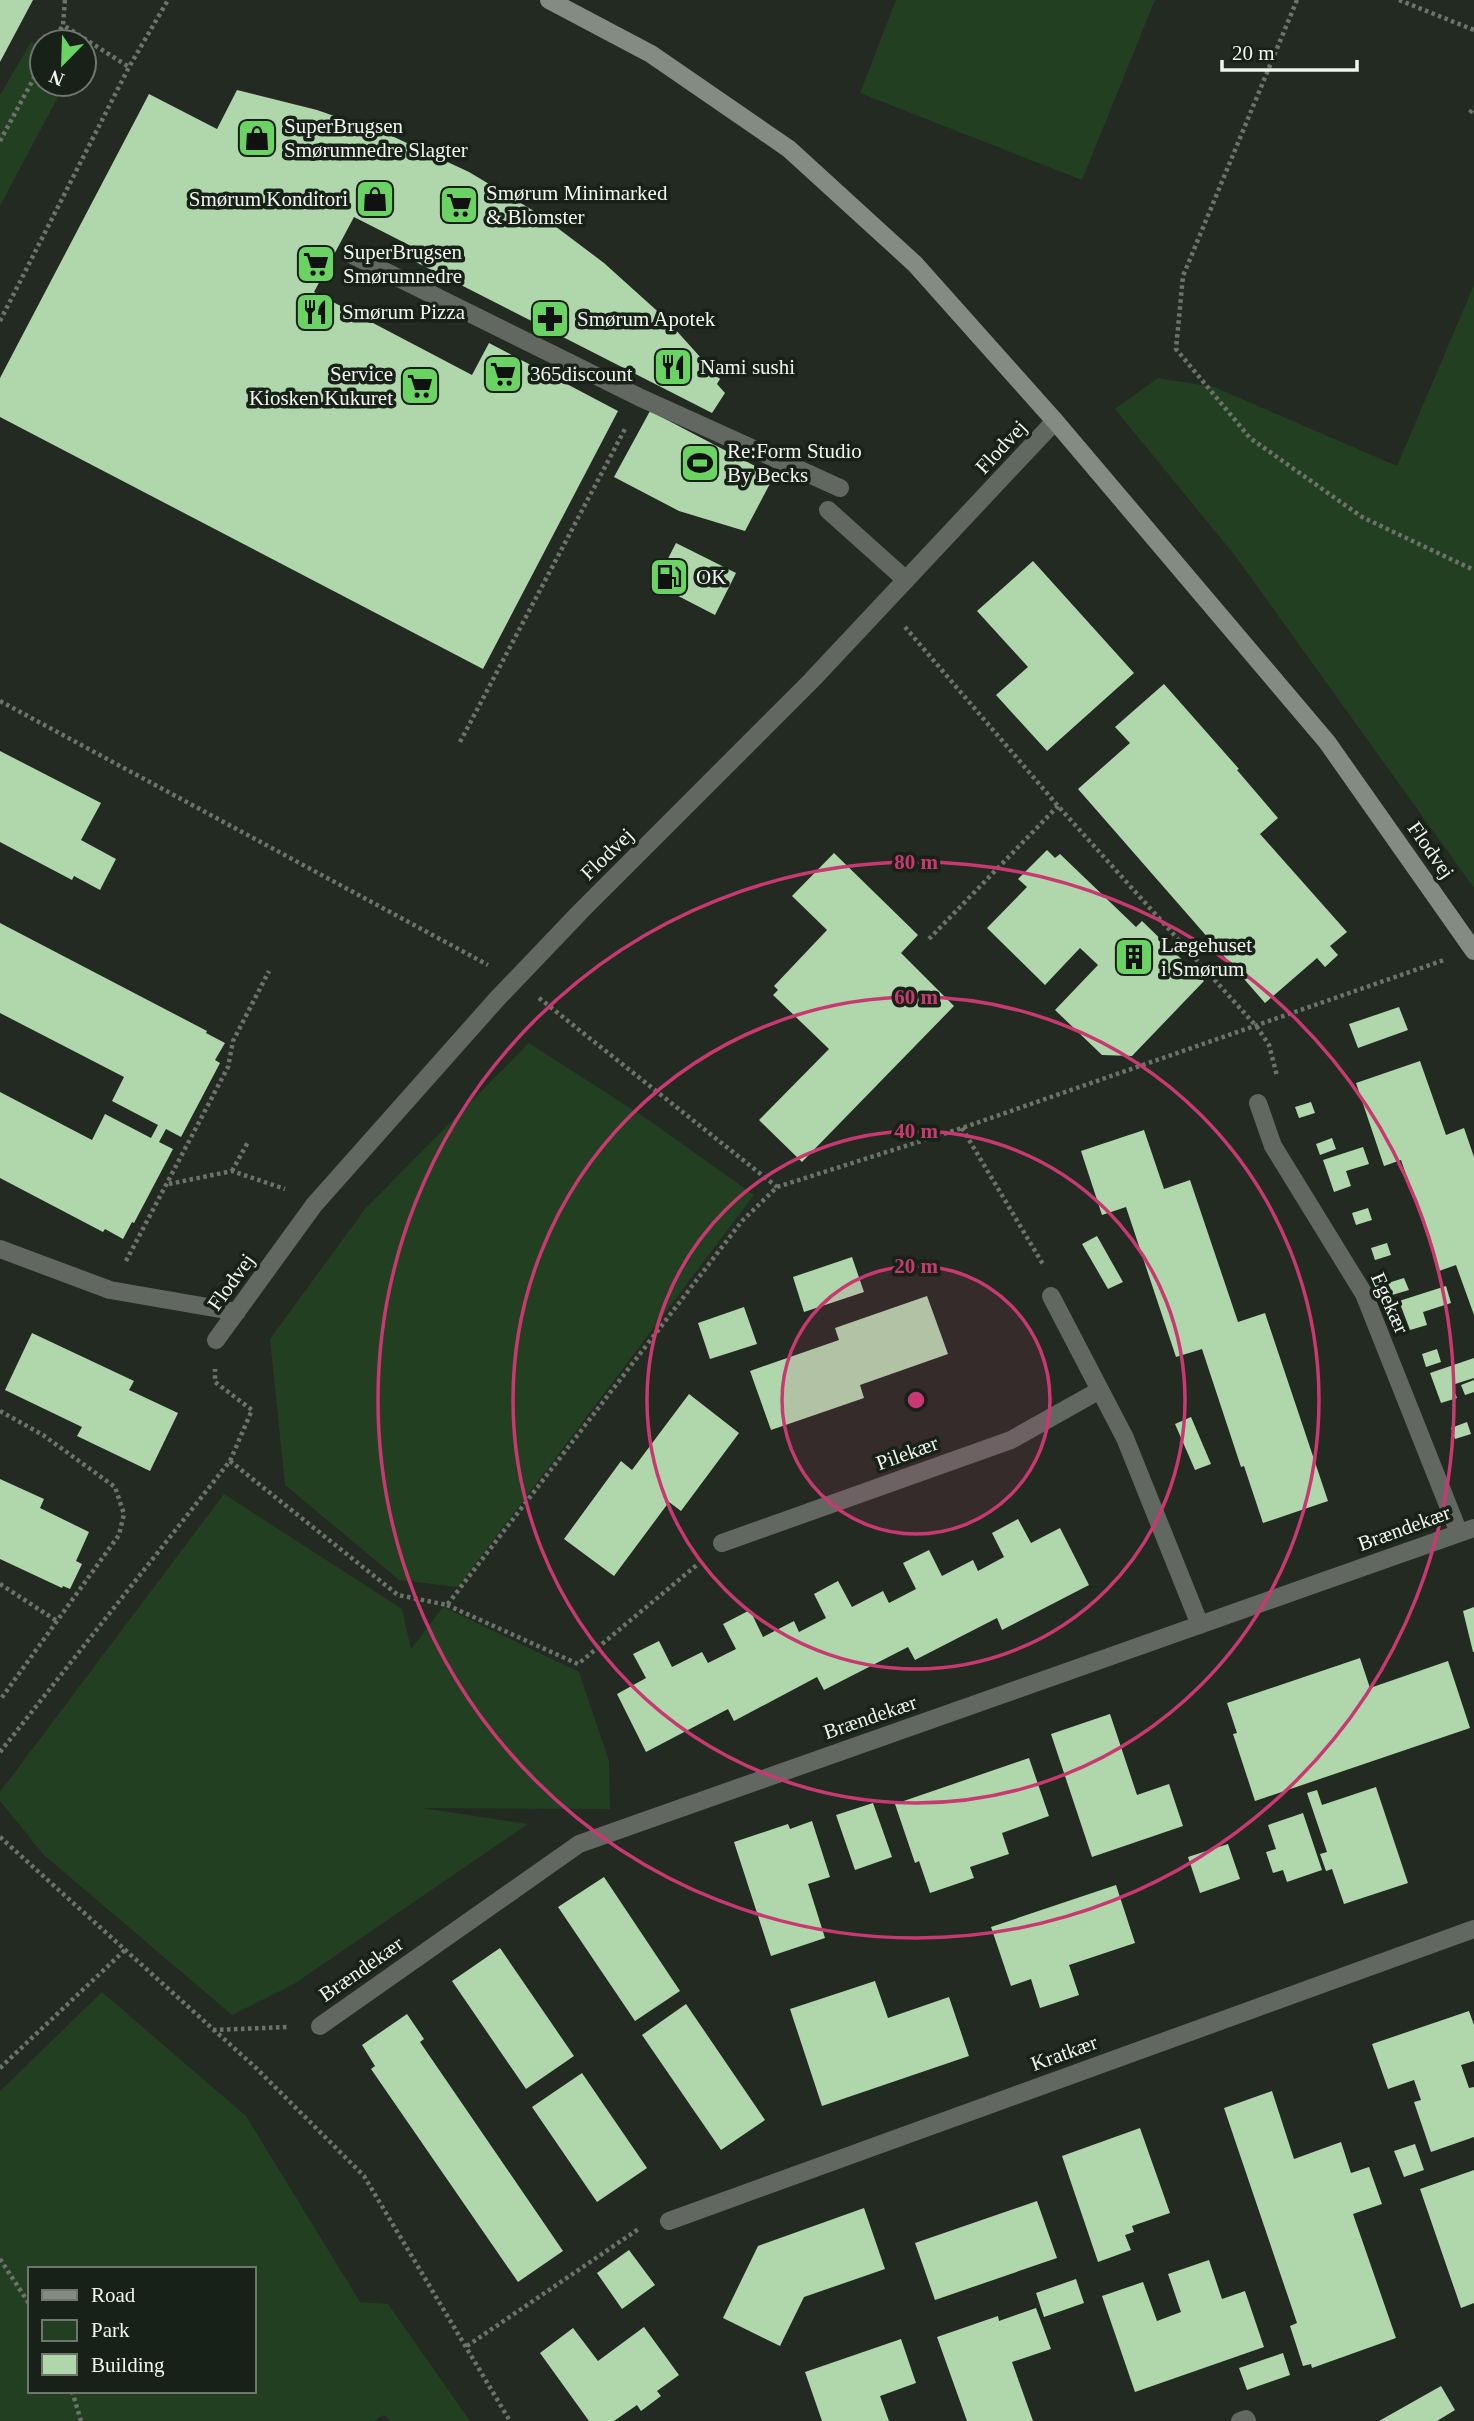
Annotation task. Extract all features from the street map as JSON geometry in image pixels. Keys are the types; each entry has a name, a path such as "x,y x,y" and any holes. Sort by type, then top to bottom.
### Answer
{"street":[{"name":"Flodvej","path":"549,0 651,54 789,149 915,264 1055,422 1327,742 1474,950"},
{"path":"352,255 641,398 840,488"},
{"name":"Flodvej","path":"216,1340 314,1205 516,979 811,681 1055,422"},
{"path":"828,510 906,580"},
{"name":"Egekær","path":"1258,1103 1273,1146 1364,1294 1466,1530"},
{"path":"0,1249 110,1290 237,1312"},
{"path":"1051,1296 1125,1438 1200,1625"},
{"name":"Pilekær","path":"722,1543 1011,1440 1100,1390"},
{"name":"Brændekær","path":"320,2026 579,1844 1466,1530"},
{"name":"Kratkær","path":"668,2221 1474,1929"},
{"path":"1240,2421 1247,2421"}],"path":[{"path":"61,28 65,0"},
{"path":"0,321 129,67 168,0"},
{"path":"1297,0 1183,276 1176,349 1250,438 1362,517 1474,570"},
{"path":"1399,0 1474,30"},
{"path":"63,25 129,67"},
{"path":"0,141 28,89"},
{"path":"1470,113 1474,107"},
{"path":"460,742 641,398"},
{"path":"884,602 1058,806 1257,1027 1269,1045 1282,1095 1258,1103"},
{"path":"0,702 516,979 777,1187"},
{"path":"929,939 1058,806"},
{"path":"447,1605 742,1221 777,1187 962,1128 1474,950"},
{"path":"110,1290 168,1185 228,1067 233,1041 269,971"},
{"path":"962,1128 1053,1281 1051,1296"},
{"path":"232,1171 248,1142"},
{"path":"168,1185 232,1171 284,1188 314,1205"},
{"path":"0,1752 230,1461 252,1410 215,1382 216,1340"},
{"path":"0,1411 43,1435 115,1487 124,1514 119,1535 0,1700"},
{"path":"230,1461 398,1595 447,1605 578,1664 722,1543"},
{"path":"0,1584 57,1621"},
{"path":"0,1837 254,2067 364,2176 510,2421"},
{"path":"0,2068 126,1949"},
{"path":"212,2030 320,2026"},
{"path":"467,2346 657,2217 668,2221"},
{"path":"0,2259 28,2302"},
{"path":"73,2393 81,2421"}],"green space":[{"path":"896,0 1155,0 1082,180 860,93"},
{"path":"28,47 28,98 58,98 0,206 0,95"},
{"path":"1474,285 1474,888 1236,557 1115,409 1158,378 1214,387 1397,466"},
{"path":"529,1043 650,1121 754,1195 458,1587 399,1580 285,1485 270,1339 365,1209"},
{"path":"224,1494 402,1609 411,1649 443,1607 579,1672 609,1761 610,1809 421,1808 528,1824 294,1984 232,2015 44,1855 0,1801 0,1792"},
{"path":"102,1992 246,2116 360,2302 388,2304 470,2421 390,2421 384,2415 374,2421 0,2421 0,2091"}],"building":[{"path":"0,0 33,0 0,62"},
{"path":"237,90 317,110 394,137 469,172 539,214 604,263 665,318 720,379 717,384 725,393 712,413 406,257 411,246 354,217 314,292 472,375 489,343 618,411 483,669 0,417 0,378 149,94 217,129"},
{"path":"650,411 774,476 745,531 679,511 614,477"},
{"path":"676,543 736,573 715,615 655,584"},
{"path":"1033,561 1134,673 1047,751 996,695 1028,667 977,611"},
{"path":"1164,684 1278,818 1260,834 1347,932 1330,946 1338,955 1325,967 1317,958 1265,1003 1078,789 1130,743 1115,727"},
{"path":"0,751 101,803 81,840 116,859 100,890 74,876 72,880 0,842"},
{"name":"Lægehuset i Smørum","path":"1047,850 1055,858 1060,854 1136,927 1142,921 1204,981 1132,1056 1102,1055 1055,1010 1098,965 1080,948 1045,985 987,928 1027,887 1018,879"},
{"path":"834,853 918,935 901,953 954,1006 802,1162 759,1120 829,1049 773,995 778,990 774,986 827,930 792,896"},
{"path":"0,923 207,1031 206,1033 225,1043 215,1060 220,1063 181,1137 166,1129 159,1142 173,1149 123,1239 105,1229 103,1232 0,1178 0,1092 92,1140 105,1114 151,1138 158,1125 112,1101 124,1077 0,1013"},
{"path":"1399,1007 1408,1030 1358,1048 1349,1024"},
{"path":"1420,1061 1446,1135 1464,1128 1474,1157 1474,1315 1456,1265 1439,1271 1401,1160 1384,1166 1356,1083"},
{"path":"1311,1102 1315,1113 1299,1118 1295,1107"},
{"path":"1144,1130 1164,1189 1190,1180 1238,1322 1265,1313 1328,1501 1263,1523 1244,1466 1241,1467 1202,1349 1176,1357 1126,1207 1102,1215 1081,1151"},
{"path":"1332,1138 1336,1149 1320,1155 1316,1144"},
{"path":"1363,1147 1369,1164 1346,1171 1351,1186 1334,1192 1323,1160"},
{"path":"1368,1208 1372,1220 1356,1225 1352,1213"},
{"path":"1097,1236 1123,1282 1108,1289 1082,1244"},
{"path":"1387,1243 1391,1255 1375,1260 1371,1248"},
{"path":"852,1257 864,1292 804,1312 793,1277"},
{"path":"1404,1278 1409,1290 1392,1295 1388,1283"},
{"path":"1446,1286 1451,1303 1423,1312 1427,1325 1410,1330 1399,1301"},
{"path":"927,1296 948,1354 860,1385 864,1398 771,1430 750,1371 839,1340 835,1328"},
{"path":"744,1307 757,1344 710,1359 698,1323"},
{"path":"32,1333 134,1381 129,1390 178,1413 150,1471 77,1436 82,1427 5,1390"},
{"path":"1437,1349 1441,1362 1426,1367 1422,1354"},
{"path":"1474,1358 1474,1378 1452,1385 1457,1398 1441,1403 1430,1373"},
{"path":"1474,1380 1474,1392 1465,1395 1461,1385"},
{"path":"689,1394 739,1433 681,1511 669,1502 614,1576 564,1539 621,1461 632,1470"},
{"path":"1191,1417 1211,1464 1195,1470 1175,1424"},
{"path":"1467,1422 1471,1434 1455,1439 1451,1428"},
{"path":"0,1479 44,1499 40,1508 89,1532 76,1561 82,1564 70,1589 63,1586 62,1588 0,1559"},
{"path":"1018,1519 1031,1543 1060,1528 1089,1585 1002,1630 997,1618 915,1660 908,1647 824,1690 817,1677 734,1721 728,1709 646,1752 617,1694 646,1678 633,1654 659,1641 672,1667 702,1652 708,1663 736,1649 723,1624 750,1610 763,1637 794,1621 799,1632 826,1618 814,1594 838,1581 852,1607 883,1591 889,1603 916,1589 903,1563 929,1550 942,1576 973,1560 978,1571 1004,1557 992,1533"},
{"path":"1474,1607 1474,1652 1473,1652 1463,1611"},
{"path":"1360,1658 1370,1688 1448,1661 1470,1728 1255,1801 1233,1734 1237,1733 1227,1703"},
{"path":"1110,1714 1137,1795 1169,1784 1183,1826 1092,1857 1051,1734"},
{"path":"1029,1758 1049,1816 1002,1833 1009,1854 970,1867 974,1878 930,1893 919,1861 915,1863 895,1804"},
{"path":"1376,1787 1408,1883 1344,1904 1332,1869 1326,1871 1320,1854 1327,1852 1307,1793 1317,1790 1322,1805"},
{"path":"873,1803 892,1857 855,1870 836,1815"},
{"path":"1303,1813 1322,1870 1287,1882 1283,1870 1273,1873 1266,1852 1276,1849 1268,1825"},
{"path":"812,1821 830,1877 808,1884 825,1938 771,1956 734,1842 788,1824 790,1829"},
{"path":"1228,1844 1240,1879 1200,1893 1188,1857"},
{"path":"604,1877 680,1991 635,2021 558,1907"},
{"path":"1116,1885 1135,1943 1069,1965 1079,1995 1040,2008 1031,1979 1011,1986 991,1927"},
{"path":"500,1948 574,2056 526,2089 452,1981"},
{"path":"875,1981 888,2018 949,1997 969,2056 822,2106 790,2009"},
{"path":"686,2004 765,2120 721,2150 642,2035"},
{"path":"1469,2011 1474,2025 1474,2061 1461,2065 1469,2088 1474,2087 1474,2137 1431,2152 1414,2102 1421,2100 1414,2080 1388,2089 1372,2044"},
{"path":"407,2014 424,2039 420,2042 563,2251 518,2282 371,2069 375,2066 362,2045"},
{"path":"582,2073 647,2168 597,2202 532,2107"},
{"path":"1272,2091 1294,2159 1341,2142 1351,2173 1369,2167 1382,2204 1353,2214 1396,2338 1312,2368 1311,2364 1303,2366 1290,2326 1297,2323 1224,2108"},
{"path":"1140,2128 1170,2213 1132,2226 1134,2232 1125,2235 1131,2250 1098,2262 1062,2156"},
{"path":"1415,2144 1424,2170 1404,2177 1394,2151"},
{"path":"1474,2170 1474,2303 1461,2308 1420,2189"},
{"path":"1037,2201 1057,2258 935,2300 915,2243"},
{"path":"864,2208 885,2269 804,2297 780,2346 723,2318 758,2246"},
{"path":"629,2250 655,2285 622,2309 597,2273"},
{"path":"1209,2260 1222,2299 1245,2291 1264,2347 1135,2392 1102,2296 1143,2282 1157,2321 1181,2312 1168,2274"},
{"path":"1076,2279 1084,2303 1044,2317 1036,2293"},
{"path":"1036,2308 1051,2349 1012,2362 1033,2421 967,2421 937,2337 998,2316 999,2321"},
{"path":"644,2327 679,2375 657,2391 661,2396 641,2411 637,2405 614,2421 589,2421 540,2353 573,2328 598,2361"},
{"path":"901,2339 916,2383 880,2396 889,2421 822,2421 805,2372"},
{"path":"1283,2353 1290,2375 1247,2390 1239,2368"},
{"path":"1441,2386 1455,2410 1437,2421 1379,2421"}],"place":[{"name":"SuperBrugsen Smørumnedre Slagter","path":"257,138"},
{"name":"Smørum Konditori","path":"375,199"},
{"name":"Smørum Minimarked & Blomster","path":"459,205"},
{"name":"SuperBrugsen Smørumnedre","path":"316,264"},
{"name":"Smørum Pizza","path":"315,312"},
{"name":"Smørum Apotek","path":"550,319"},
{"name":"Nami sushi","path":"673,367"},
{"name":"365discount","path":"503,374"},
{"name":"Service Kiosken Kukuret","path":"420,386"},
{"name":"Re:Form Studio By Becks","path":"700,463"},
{"name":"OK","path":"669,577"},
{"name":"Lægehuset i Smørum","path":"1134,957"}]}
